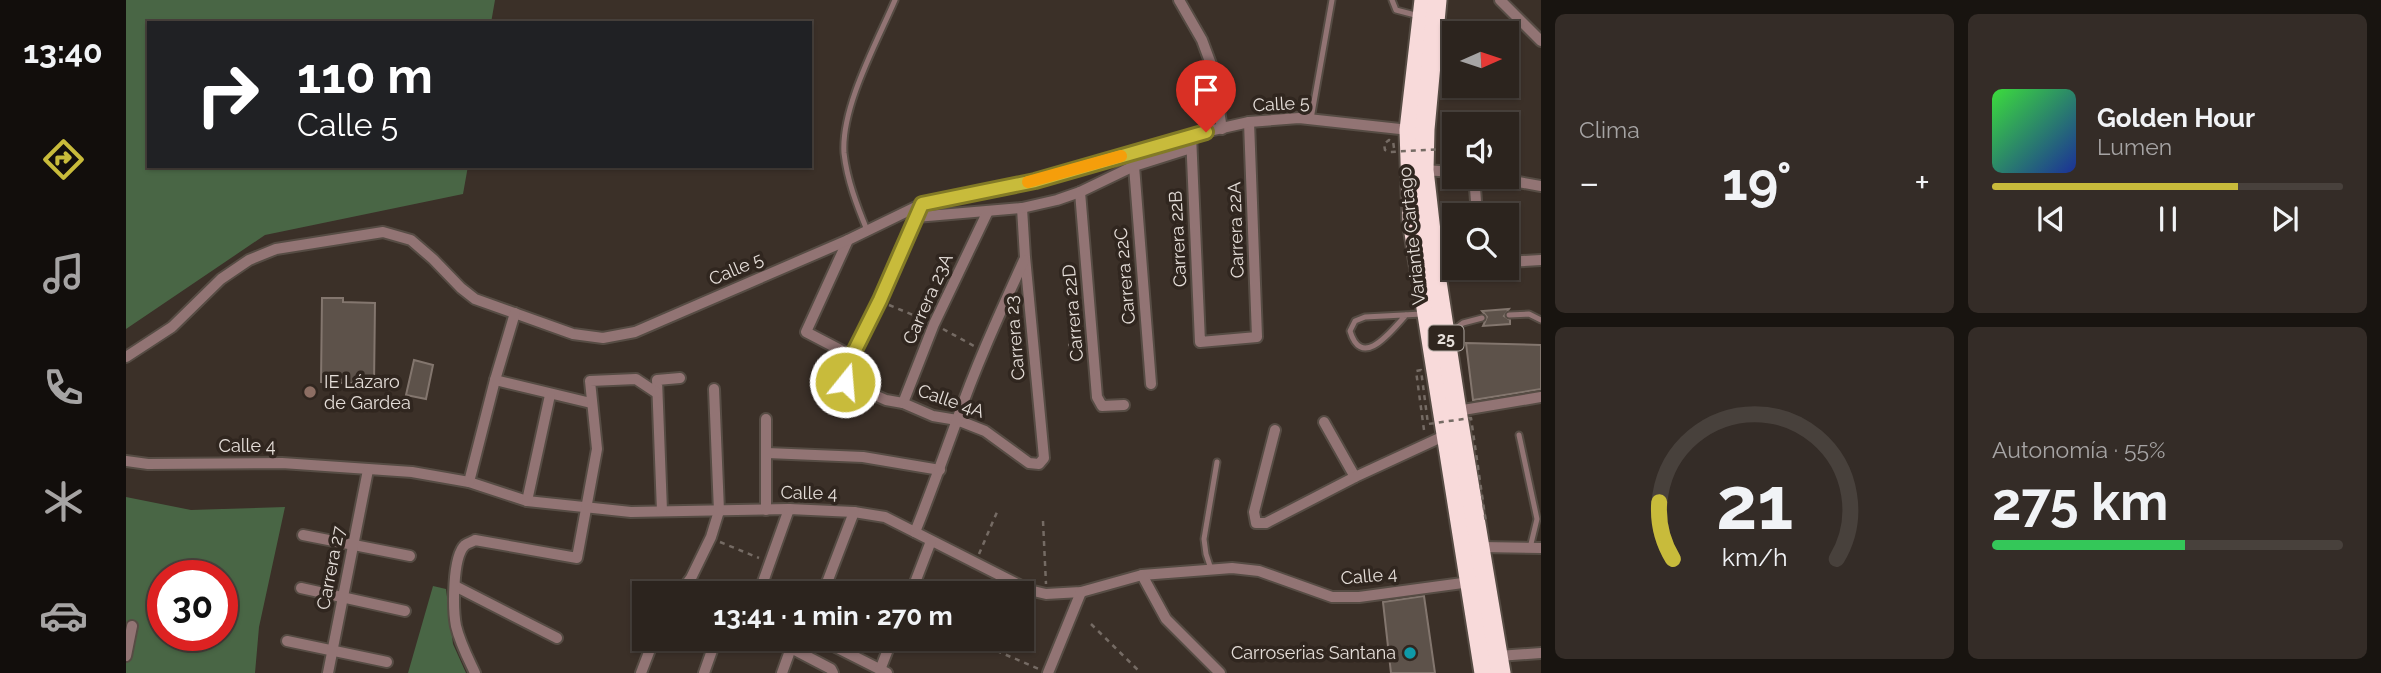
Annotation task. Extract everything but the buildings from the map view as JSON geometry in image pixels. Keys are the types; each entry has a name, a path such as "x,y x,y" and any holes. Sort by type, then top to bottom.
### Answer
{"highway":[{"name":"Variante Cartago","path":"1437,0 1424,129 1441,171 1436,275 1500,665"},
{"name":"Variante Cartago","path":"1423,9 1409,130 1412,219 1484,673"}],"street":[{"path":"1179,0 1202,40 1212,68 1222,129"},
{"path":"1500,0 1541,41"},
{"name":"Calle 5","path":"126,357 172,327 221,279 248,260 276,249 383,232 411,240 475,299 573,334 603,338 635,332 848,240 922,204 1035,181 1191,135 1249,122 1311,119 1409,130"},
{"name":"Carrera 22A","path":"1200,341 1257,337 1249,122"},
{"name":"Carrera 22B","path":"1191,135 1200,341"},
{"path":"916,217 1022,208 1080,192 1134,166 1191,148"},
{"name":"Carrera 22C","path":"1134,166 1151,384"},
{"path":"1519,182 1541,186"},
{"name":"Carrera 22D","path":"1080,192 1097,397 1102,406 1124,405"},
{"path":"848,240 806,332 852,356 922,204"},
{"name":"Carrera 23","path":"1022,208 1044,458 1039,464"},
{"name":"Carrera 23A","path":"903,402 934,324 988,211"},
{"path":"915,532 983,351 1025,257"},
{"path":"1519,261 1541,260"},
{"path":"1436,275 1442,274"},
{"path":"470,482 515,313"},
{"name":"Calle 4A","path":"852,356 845,382 886,400 903,402 933,416 957,420 985,431 1029,463 1039,464"},
{"path":"662,511 657,380 680,378"},
{"path":"475,673 462,645 456,623 455,586 458,559 465,545 475,540 577,558 597,449 590,381 636,379 657,393"},
{"path":"495,380 591,403"},
{"path":"689,581 719,512 714,389"},
{"path":"527,501 550,395"},
{"path":"1457,411 1541,397"},
{"path":"766,419 766,510"},
{"path":"1324,422 1355,477"},
{"path":"1275,430 1254,512 1256,523 1265,523 1446,435"},
{"path":"767,453 863,457 940,470"},
{"name":"Calle 4","path":"126,461 148,464 282,463 412,472 470,482 527,501 587,509 631,512 789,509 855,512 885,517 1029,590 1046,594 1081,592 1142,575 1245,568 1332,597 1359,597 1470,582"},
{"name":"Carrera 27","path":"328,673 368,470"},
{"path":"764,581 789,509"},
{"path":"828,581 855,512"},
{"path":"303,535 410,556"},
{"path":"916,581 931,541"},
{"path":"1481,547 1536,548"},
{"path":"1142,575 1166,619 1220,673"},
{"path":"455,586 557,638"},
{"path":"301,588 405,611"},
{"path":"1048,673 1081,592"},
{"path":"126,656 132,626"},
{"path":"287,641 387,662"},
{"path":"640,673 649,651"},
{"path":"704,673 712,651"},
{"path":"782,673 790,651"},
{"path":"797,651 831,669 833,673"},
{"path":"843,651 883,672 889,651"},
{"path":"1500,665 1541,653"}],"lane":[{"path":"867,230 854,197 844,153 845,131 852,101 895,0"},
{"path":"1311,119 1332,0"},
{"path":"1392,0 1396,10 1423,9"},
{"path":"1406,315 1381,343 1361,347 1353,341 1350,331 1355,321 1365,317 1406,315 1429,314"},
{"path":"1509,315 1529,314 1541,320"},
{"path":"1446,336 1462,323 1482,318"},
{"path":"1519,435 1537,519 1536,548"},
{"path":"1212,569 1204,539 1217,462"}],"path":[{"path":"1394,148 1393,141 1389,140 1384,144 1385,150 1389,152 1444,149 1449,146 1450,136 1443,136 1444,143 1441,171"},
{"path":"1424,430 1416,371 1421,370 1428,424 1471,418 1486,523"},
{"path":"975,564 997,512"},
{"path":"1044,521 1046,594"},
{"path":"710,537 770,564"},
{"path":"1091,624 1141,673"},
{"path":"997,651 1048,673"}],"green space":[{"path":"126,0 495,0 491,21 147,21 147,168 468,168 463,194 265,235 126,329"},
{"path":"126,497 191,510 285,507 259,627 255,673 126,673"},
{"path":"433,586 446,589 453,644 466,673 408,673"}],"slow traffic":[{"path":"1028,182 1121,156"}],"place":[{"name":"IE Lázaro de Gardea","path":"310,392"},
{"name":"Carroserias Santana","path":"1410,653"}],"route":[{"path":"845,382 852,356 922,204 1035,181 1206,132"}]}
